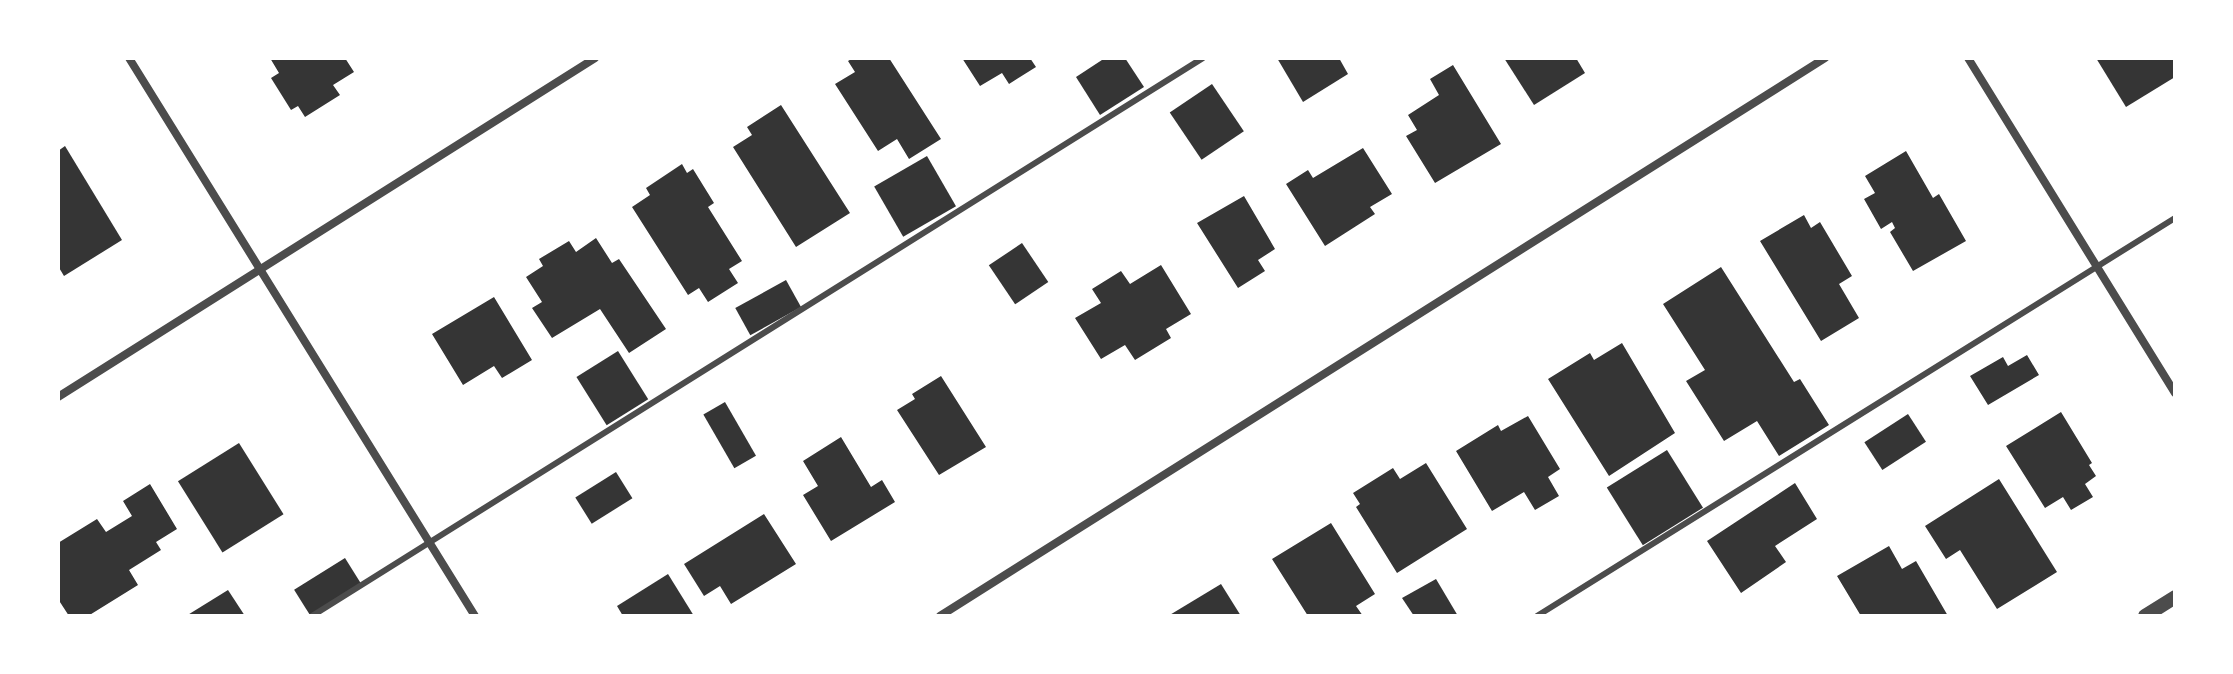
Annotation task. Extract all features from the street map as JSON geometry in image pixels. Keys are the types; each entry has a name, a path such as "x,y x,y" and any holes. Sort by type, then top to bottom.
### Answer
{"street":[{"path":"129,58 475,616"},
{"path":"58,397 595,58"},
{"path":"940,616 1825,58"},
{"path":"1968,58 2175,393"},
{"path":"2145,616 2175,597"}],"lane":[{"path":"312,616 1203,58"},
{"path":"1537,616 2175,218"}],"building":[{"path":"270,58 345,58 354,72 333,85 340,95 305,117 298,106 291,110 271,78 279,73"},
{"path":"853,58 889,58 941,139 909,159 897,139 878,151 835,84 855,72 848,61"},
{"path":"962,58 1030,58 1036,67 1009,84 1002,73 980,86"},
{"path":"1105,58 1125,58 1144,87 1100,115 1076,77"},
{"path":"1277,58 1339,58 1348,74 1303,102"},
{"path":"1504,58 1576,58 1585,73 1534,105"},
{"path":"2096,58 2175,58 2175,77 2126,107"},
{"path":"1453,65 1501,144 1435,183 1406,136 1417,130 1408,115 1439,95 1430,79"},
{"path":"1212,84 1244,131 1202,160 1170,113"},
{"path":"781,105 850,213 796,247 733,147 752,135 747,127"},
{"path":"65,146 122,240 64,276 58,266 58,151"},
{"path":"1363,148 1392,194 1370,207 1375,214 1325,246 1286,184 1308,170 1313,178"},
{"path":"1906,151 1933,198 1939,194 1966,241 1913,271 1890,232 1895,228 1892,222 1881,229 1864,199 1875,193 1865,176"},
{"path":"927,156 956,206 903,237 874,186"},
{"path":"682,164 687,173 693,169 714,203 708,207 742,261 729,269 738,283 708,302 699,288 688,295 632,207 650,195 646,188"},
{"path":"1244,196 1275,249 1258,260 1265,271 1238,288 1197,223"},
{"path":"1804,215 1811,228 1820,222 1852,276 1839,284 1859,318 1821,341 1760,241"},
{"path":"596,238 612,263 619,259 666,329 629,353 600,309 552,338 532,308 542,302 526,277 543,266 539,259 569,241 576,252"},
{"path":"1022,243 1048,282 1015,304 989,265"},
{"path":"1161,265 1191,314 1166,329 1171,338 1135,360 1125,345 1101,359 1075,318 1101,303 1092,289 1121,271 1130,284"},
{"path":"1721,267 1794,382 1800,379 1829,425 1779,456 1757,421 1724,441 1686,381 1705,370 1663,304"},
{"path":"786,280 801,307 750,335 735,308"},
{"path":"494,297 532,360 502,378 494,366 463,385 432,334"},
{"path":"1622,343 1675,433 1609,476 1548,379 1590,353 1594,360"},
{"path":"618,351 648,399 607,425 576,377"},
{"path":"2027,355 2039,375 1988,405 1970,376 2003,357 2008,366"},
{"path":"941,376 986,447 939,475 897,410 915,399 912,394"},
{"path":"725,402 756,456 734,468 703,415"},
{"path":"2061,412 2092,463 2089,465 2096,476 2085,484 2093,497 2071,510 2063,497 2045,508 2006,446"},
{"path":"1908,414 1926,442 1882,470 1864,442"},
{"path":"1528,416 1560,469 1548,477 1559,496 1535,510 1524,492 1492,511 1456,451 1498,425 1501,431"},
{"path":"841,437 871,487 882,480 895,502 831,541 803,495 818,486 803,461"},
{"path":"239,443 284,514 222,552 178,481"},
{"path":"1667,450 1703,508 1643,545 1607,488"},
{"path":"1426,463 1467,529 1397,573 1356,507 1360,504 1353,493 1393,468 1400,479"},
{"path":"616,472 632,498 592,524 575,497"},
{"path":"1999,479 2057,572 1997,609 1960,550 1946,559 1925,526"},
{"path":"1795,483 1817,519 1775,546 1786,562 1741,593 1707,541"},
{"path":"150,484 177,529 156,542 161,550 129,570 138,585 88,616 69,616 58,599 58,543 97,519 106,532 132,516 123,501"},
{"path":"764,514 796,564 731,604 720,586 704,596 684,564"},
{"path":"1331,523 1375,594 1356,606 1363,616 1308,616 1272,559"},
{"path":"1889,546 1902,569 1916,561 1948,616 1861,616 1837,576"},
{"path":"345,558 361,584 311,616 294,590"},
{"path":"668,574 694,616 623,616 617,606"},
{"path":"1436,579 1458,616 1414,616 1402,598"},
{"path":"1221,584 1241,616 1168,616"},
{"path":"228,590 245,616 186,616"}]}
